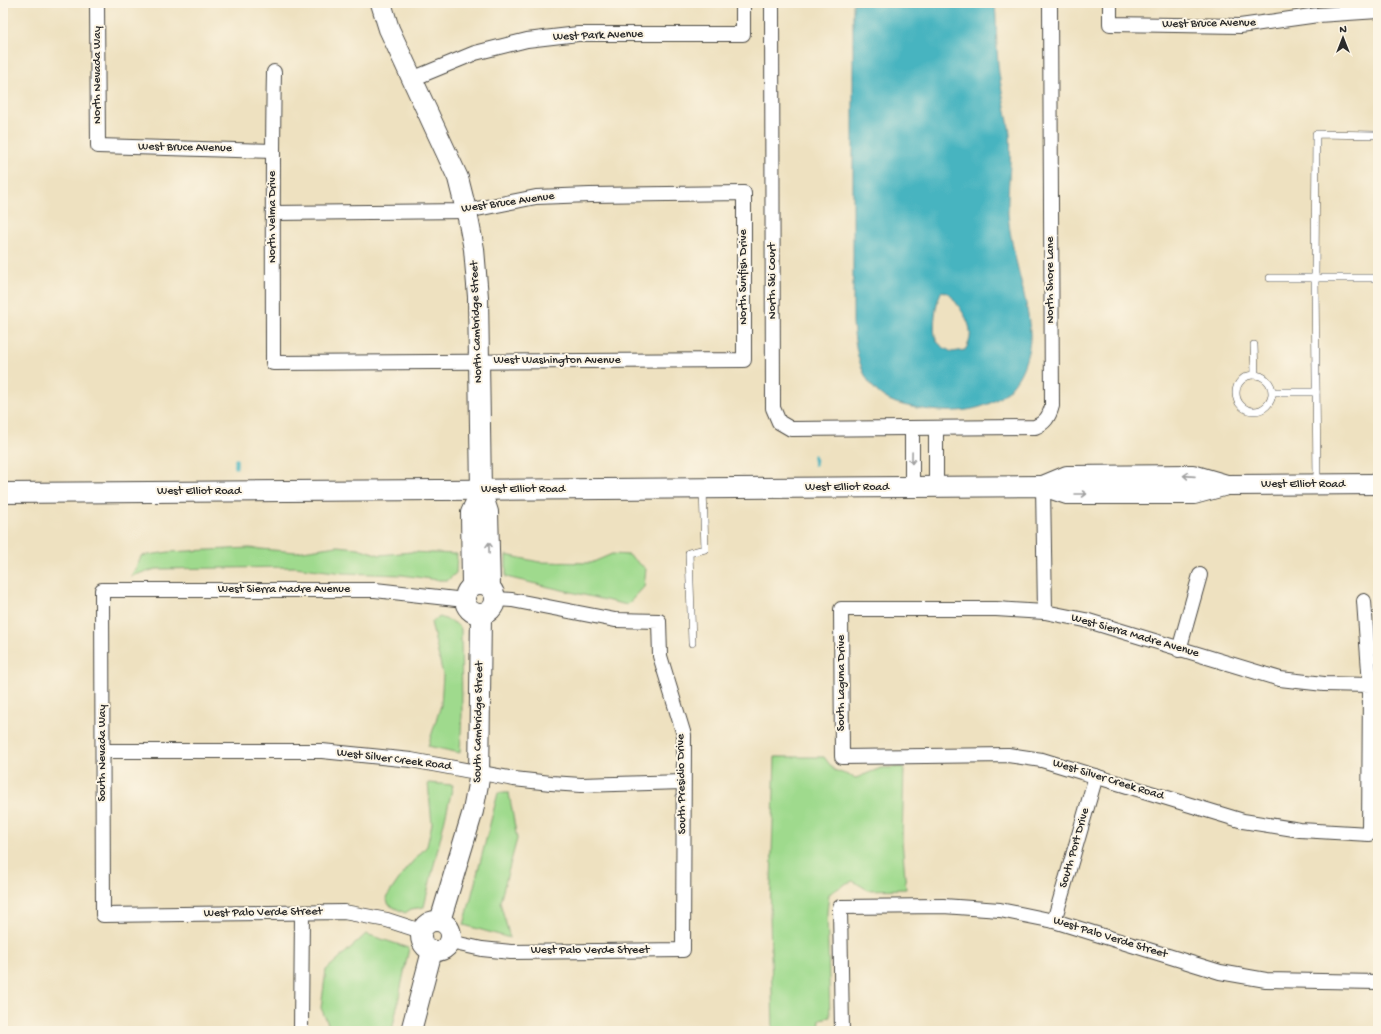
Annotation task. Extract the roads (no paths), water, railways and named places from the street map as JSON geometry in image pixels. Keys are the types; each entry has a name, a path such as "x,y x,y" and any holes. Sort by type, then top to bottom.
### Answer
{"main road":[{"name":"North Cambridge Street","path":"381,3 389,30 458,178 467,211 474,248 478,297 481,491"},
{"name":"West Elliot Road","path":"3,493 936,488 1043,486 1067,476 1192,475 1227,485 1378,484"},
{"path":"480,593 488,512 481,491"},
{"name":"South Cambridge Street","path":"440,921 473,811 479,772 481,614 476,614 468,609 480,593"},
{"path":"430,921 440,921 449,927 451,932 450,942 442,950 432,950 424,945 420,936 421,931 426,923 430,921"},
{"path":"411,1031 432,950"}],"street":[{"name":"North Nevada Way","path":"97,3 98,146"},
{"name":"West Park Avenue","path":"412,79 476,53 527,40 578,34 743,34 743,3"},
{"name":"North Ski Court","path":"772,3 773,408 775,416 784,427 791,429 912,428"},
{"name":"North Shore Lane","path":"912,428 1034,427 1042,424 1049,416 1052,406 1050,3"},
{"name":"West Bruce Avenue","path":"1110,3 1110,24 1240,26 1318,15 1378,11"},
{"name":"North Velma Drive","path":"274,72 274,363"},
{"name":"West Bruce Avenue","path":"98,146 273,151"},
{"name":"West Bruce Avenue","path":"273,214 467,211 536,197 590,194 744,193"},
{"name":"North Sunfish Drive","path":"744,193 744,360"},
{"name":"West Washington Avenue","path":"274,363 744,360"},
{"path":"912,428 912,488"},
{"path":"936,429 936,488"},
{"path":"1043,486 1045,612"},
{"path":"1179,650 1200,575"},
{"name":"West Sierra Madre Avenue","path":"102,590 375,590 480,593 615,620 659,621"},
{"name":"South Nevada Way","path":"102,590 104,915"},
{"path":"1364,602 1374,685"},
{"name":"West Sierra Madre Avenue","path":"841,609 996,609 1045,612 1085,620 1179,650 1280,679 1324,684 1374,685"},
{"name":"South Laguna Drive","path":"841,609 842,757"},
{"name":"South Presidio Drive","path":"659,621 660,656 684,735 683,950"},
{"name":"West Silver Creek Road","path":"842,757 1008,755 1042,760 1243,821 1300,830 1369,834 1374,685"},
{"name":"West Silver Creek Road","path":"103,751 322,751 411,760 514,779 558,784 683,782"},
{"name":"South Port Drive","path":"1054,921 1096,776"},
{"name":"West Palo Verde Street","path":"842,1031 840,907 943,906 1000,910 1054,921 1220,972 1266,980 1378,982"},
{"name":"West Palo Verde Street","path":"104,915 344,912 387,920 421,931"},
{"path":"301,1031 302,913"},
{"name":"West Palo Verde Street","path":"450,942 482,949 511,952 683,950"}],"lane":[{"path":"1317,485 1315,278 1316,134 1378,135"},
{"path":"1270,278 1378,278"},
{"path":"1254,345 1255,375"},
{"path":"1255,375 1260,376 1269,382 1273,392 1269,404 1260,411 1248,411 1240,405 1236,398 1236,388 1243,378 1255,375"},
{"path":"1273,392 1316,392"},
{"path":"692,643 689,553 705,549 703,489"}],"water":[{"path":"853,3 995,3 997,56 1010,134 1008,214 1012,244 1026,302 1030,332 1030,341 1023,368 1014,384 1002,396 988,404 972,409 938,411 903,405 890,400 879,393 871,385 864,374 857,350 853,323","holes":["942,291 950,294 964,314 970,328 969,342 965,350 952,352 938,343 934,331 935,316 940,295"]}],"waterway":[{"path":"814,456 815,464"},
{"path":"236,460 236,467"}]}
